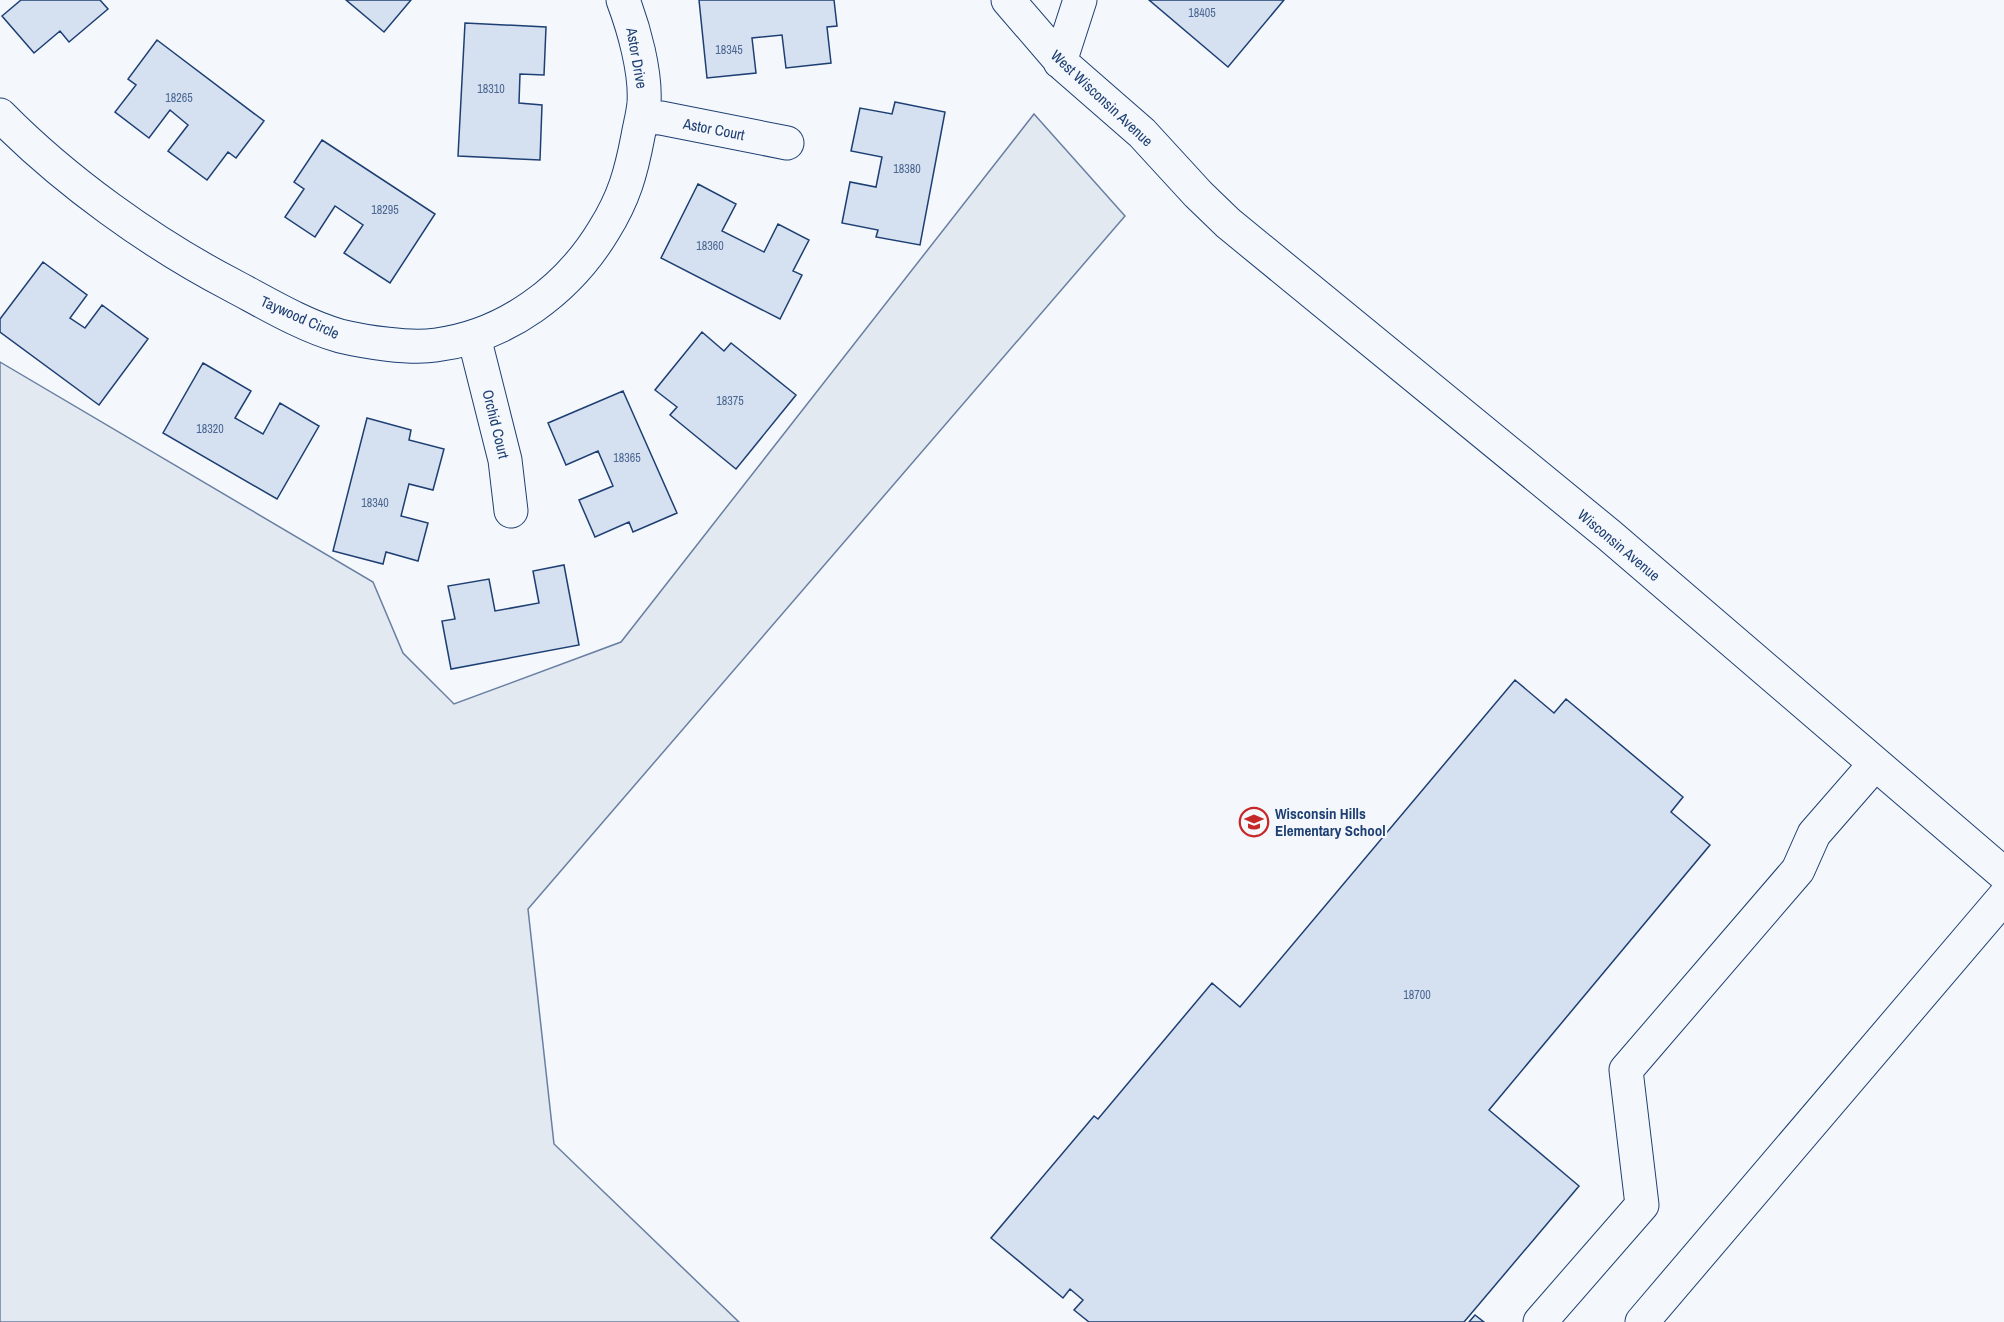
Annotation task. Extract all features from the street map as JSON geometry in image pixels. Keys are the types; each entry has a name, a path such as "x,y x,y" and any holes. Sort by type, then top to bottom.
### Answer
{"street":[{"name":"Astor Drive","path":"623,0 634,30 640,61 644,102 642,117"},
{"path":"1016,10 1080,0 1060,62"},
{"name":"West Wisconsin Avenue","path":"1016,10 1060,62 1142,133 1228,223"},
{"name":"Taywood Circle","path":"0,115 45,158 188,262 296,318 339,336 387,344 434,346 474,337 514,319 554,291 592,251 615,213 631,176 642,117"},
{"name":"Astor Court","path":"642,117 661,118 787,143"},
{"name":"Wisconsin Avenue","path":"1228,223 1609,535 2004,874"},
{"name":"Orchid Court","path":"474,337 505,460 511,511"},
{"path":"1540,1322 1642,1205 1626,1070 1798,870 1814,834 1875,764"},
{"path":"1642,1322 2004,897"}],"shaded area":[{"path":"1034,114 1125,216 528,909 554,1144 739,1322 0,1322 0,362 373,582 403,653 454,704 621,642"}],"building":[{"path":"21,0 100,0 108,9 69,42 60,31 34,53 2,16"},
{"path":"346,0 411,0 384,32"},
{"path":"699,0 834,0 837,26 827,27 831,63 786,68 782,35 752,38 756,73 707,78"},
{"path":"1149,0 1284,0 1228,67"},
{"path":"465,23 546,27 544,75 520,74 519,103 542,105 540,160 458,156"},
{"path":"157,40 264,121 236,158 228,152 207,180 168,151 188,125 170,110 149,138 115,112 136,85 128,79"},
{"path":"895,102 945,112 920,245 876,237 878,230 842,223 850,182 876,187 882,157 851,151 860,108 892,114"},
{"path":"322,140 435,214 390,283 344,253 363,225 335,206 315,237 285,217 304,189 294,182"},
{"path":"698,184 736,204 722,231 764,252 778,224 809,240 793,271 802,275 780,319 661,258"},
{"path":"43,262 87,295 70,318 85,328 102,305 148,339 99,405 0,332 0,319"},
{"path":"702,332 724,351 731,343 796,395 736,469 670,415 677,407 655,390"},
{"path":"203,363 251,391 235,418 263,434 280,403 319,426 277,499 163,433"},
{"path":"623,391 677,513 633,532 629,522 595,537 579,500 613,486 598,451 566,465 548,423"},
{"path":"367,418 411,430 409,440 444,449 433,490 409,484 401,516 428,523 418,561 386,552 383,564 333,551"},
{"path":"564,565 579,645 451,669 442,621 455,619 448,586 489,579 495,611 539,603 533,571"},
{"path":"1515,680 1554,713 1566,699 1683,797 1671,812 1710,845 1489,1110 1579,1186 1464,1322 1089,1322 1074,1310 1083,1300 1070,1289 1063,1298 991,1238 1094,1116 1098,1119 1212,983 1240,1007"},
{"path":"1475,1315 1484,1322 1469,1322"}],"place":[{"name":"Wisconsin Hills Elementary School","path":"1254,822"}]}
